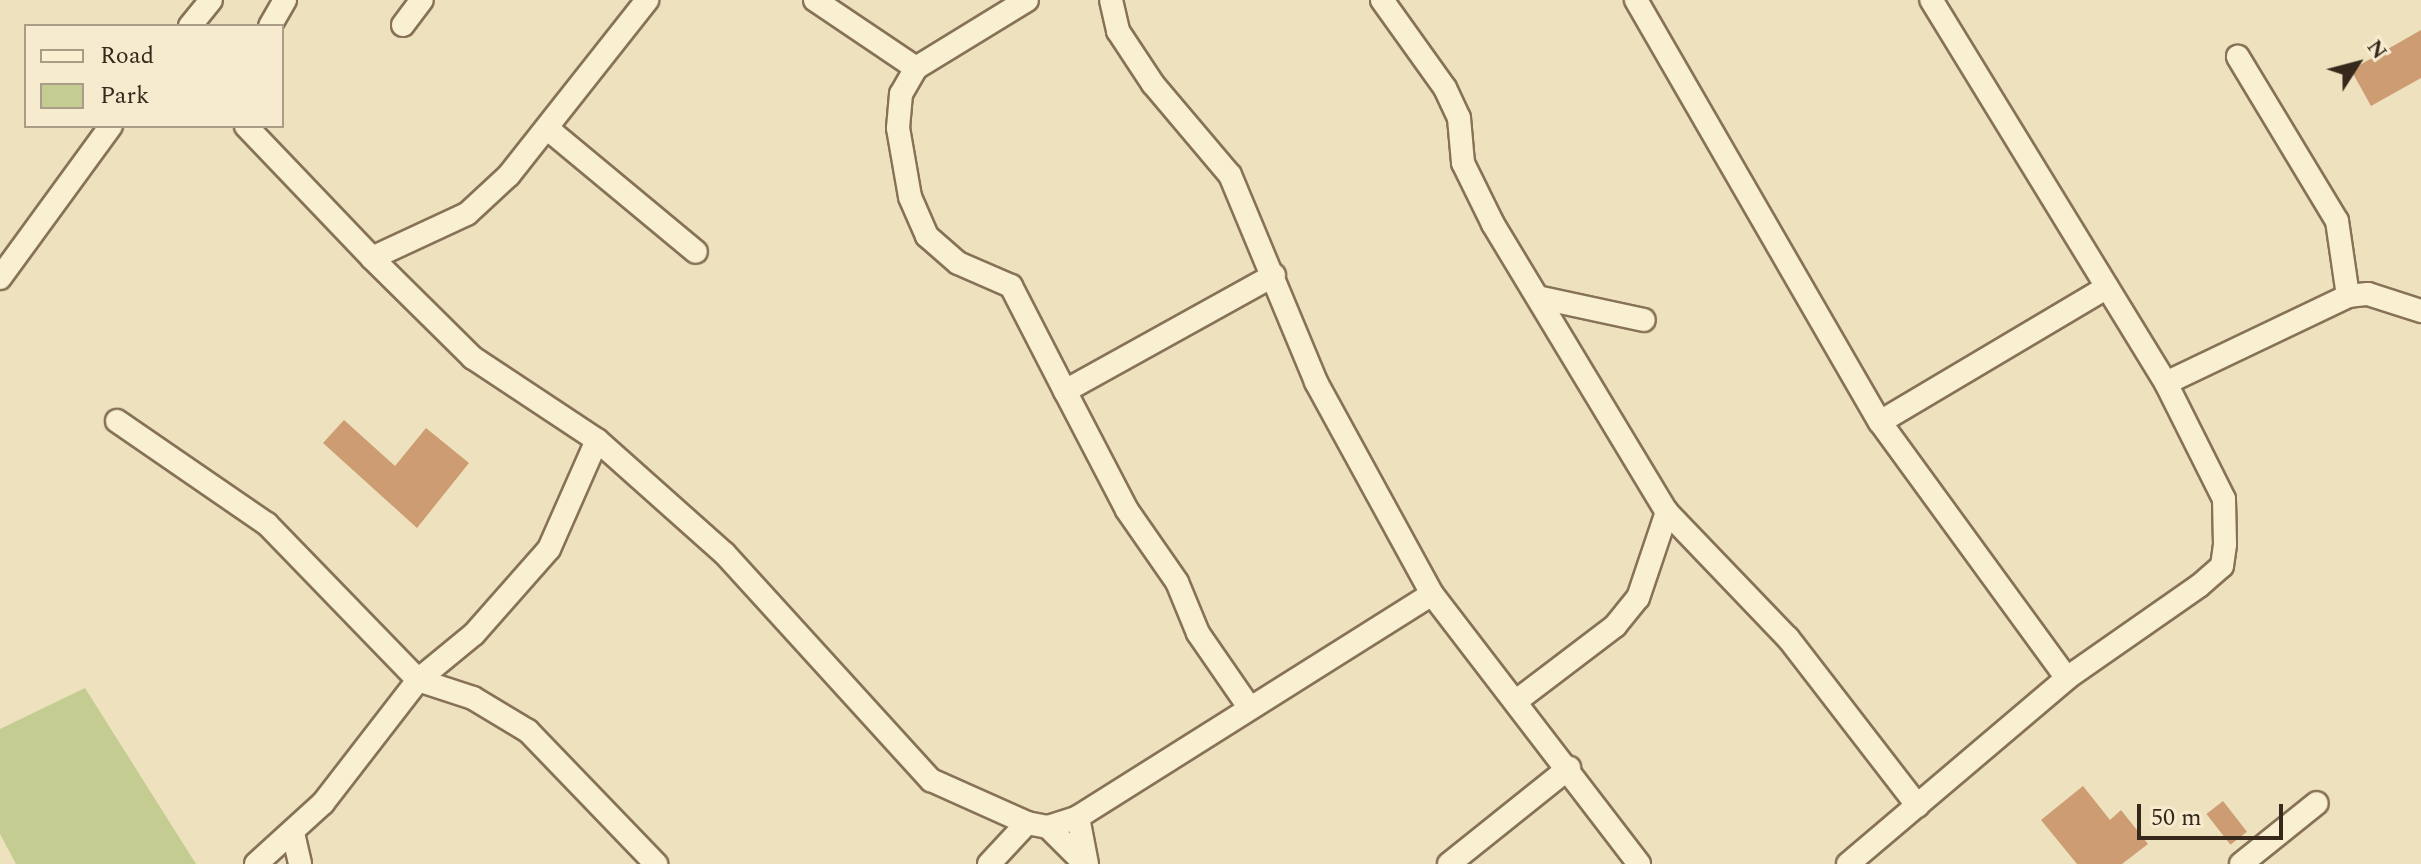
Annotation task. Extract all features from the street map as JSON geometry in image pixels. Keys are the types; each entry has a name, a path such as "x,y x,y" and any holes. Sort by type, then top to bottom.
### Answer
{"street":[{"path":"192,24 211,0"},
{"path":"271,24 285,0"},
{"path":"403,25 422,0"},
{"path":"372,258 467,214 548,129 647,0"},
{"path":"815,0 916,68"},
{"path":"1027,0 916,68 901,94 898,128 910,197 927,236 958,263 1011,286 1127,510 1177,582 1198,633 1249,707"},
{"path":"1111,0 1118,31 1153,84 1230,175 1316,382 1432,594 1519,699 1639,864"},
{"path":"1382,0 1445,88 1459,118 1463,163 1667,512 1788,638 1918,806"},
{"path":"1636,0 1880,422 2067,678"},
{"path":"1848,864 2067,678 2222,566 2224,499 2166,383 1931,0"},
{"path":"2238,57 2337,221 2348,296"},
{"path":"4,264 109,128"},
{"path":"246,128 473,358 597,440 725,554 931,780 1037,825 1086,864"},
{"path":"548,129 696,252"},
{"path":"1065,391 1274,275"},
{"path":"1880,422 2107,287"},
{"path":"2166,383 2348,296 2368,294 2421,311"},
{"path":"1542,298 1644,320"},
{"path":"117,421 267,524 418,680 473,698 528,731 656,864"},
{"path":"256,864 293,833 418,680 474,634 549,549 597,440"},
{"path":"1519,699 1615,626 1638,598 1667,512"},
{"path":"989,864 1037,825 1078,817 1432,594"},
{"path":"1449,864 1569,768"},
{"path":"2241,864 2317,803"},
{"path":"1078,817 1086,864"},
{"path":"293,833 300,864"}],"green space":[{"path":"85,688 196,864 16,864 0,834 0,729"}],"building":[{"path":"2421,30 2421,78 2371,106 2351,70"},
{"path":"344,420 395,466 426,428 469,463 417,528 323,443"},
{"path":"2083,786 2110,820 2121,810 2148,844 2122,864 2077,864 2041,820"},
{"path":"2223,801 2247,832 2230,845 2206,814"}]}
